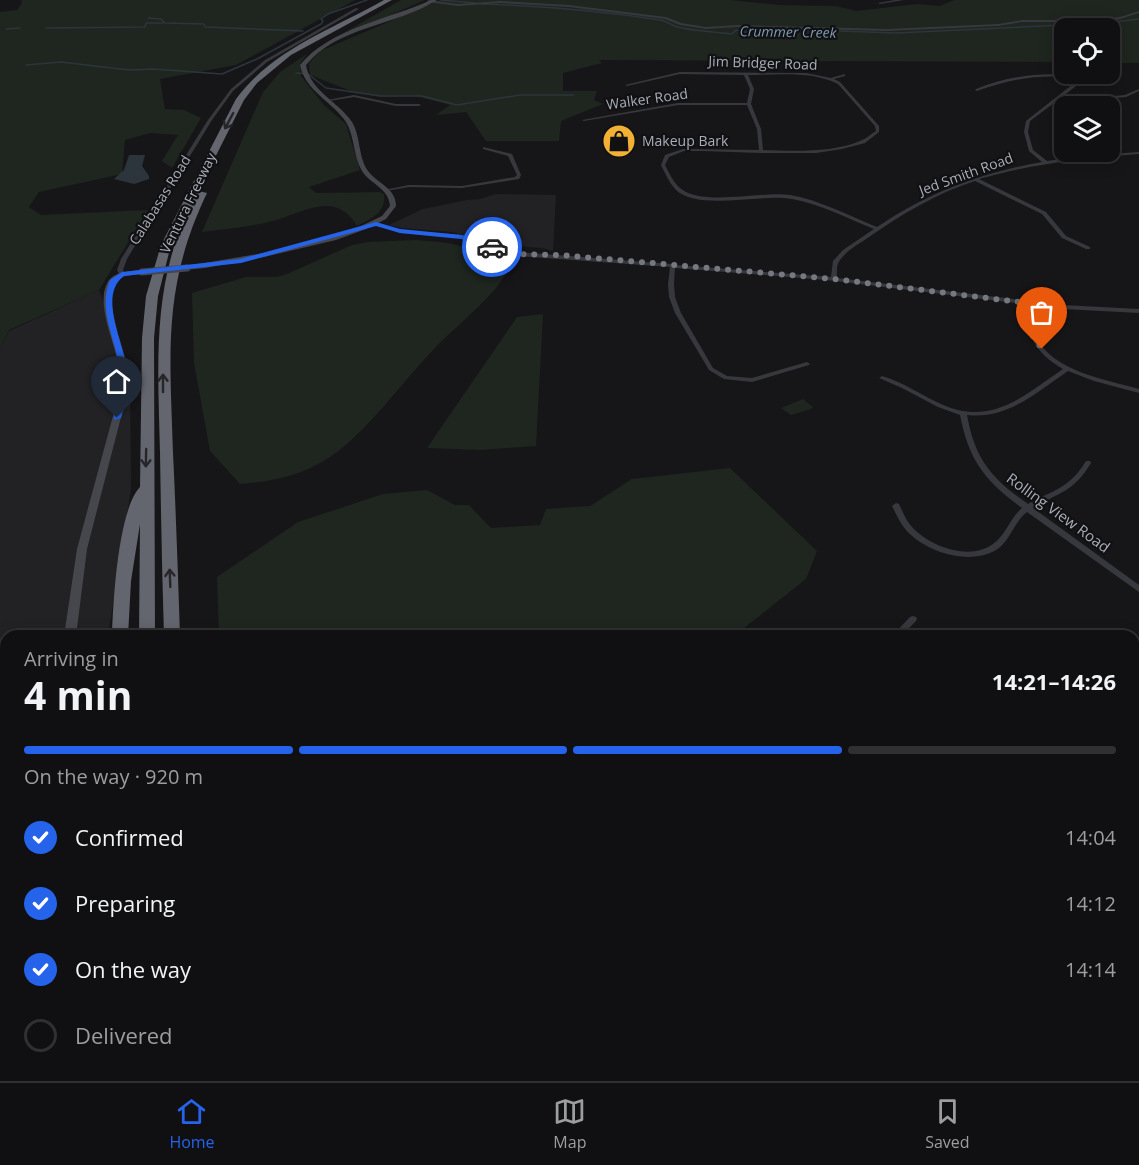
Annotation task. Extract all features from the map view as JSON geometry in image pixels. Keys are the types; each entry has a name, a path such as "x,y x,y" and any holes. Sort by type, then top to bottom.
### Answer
{"highway":[{"name":"Ventura Freeway","path":"147,630 146,488 149,318 158,267 177,218 240,99 253,81 293,51 389,0"},
{"name":"Ventura Freeway","path":"172,630 163,336 167,290 183,231 252,95 267,77 299,54 398,0"},
{"path":"120,630 135,510 146,488"}],"main road":[{"path":"122,274 187,268 257,257 376,224 386,218 393,209 393,201 386,190 365,172 350,123 304,74 303,65 323,46 431,1"},
{"name":"Calabasas Road","path":"71,630 82,549 124,390 123,368 108,305 111,284 122,274"}],"street":[{"path":"880,3 902,0"},
{"path":"431,1 479,4 500,2 604,10 628,15 666,18 680,24 706,28 737,26 855,31 998,25 1022,21 1093,21 1120,18 1139,12"},
{"name":"Calabasas Road","path":"122,274 120,270 124,259 210,120 232,90 266,61 357,9"},
{"name":"Jim Bridger Road","path":"627,85 674,74 806,74 831,79 844,87 874,121 878,131 874,136 861,143 816,152 683,150 667,156 663,165 678,189 692,196 711,199 780,195 812,203 878,229"},
{"path":"746,74 753,91 749,104 759,129 761,152"},
{"path":"831,79 844,75"},
{"path":"977,90 996,83 1054,75"},
{"path":"1045,162 1031,151 1026,126 1074,84"},
{"path":"1053,102 1114,98 1139,90"},
{"path":"329,100 354,96 396,105 419,105"},
{"name":"Walker Road","path":"584,120 678,104 749,104"},
{"path":"386,190 415,187 462,187 517,178 519,175 510,155 485,148"},
{"name":"Jed Smith Road","path":"834,279 838,257 919,203 1018,167 1045,162 1139,153"},
{"path":"977,180 1035,208 1051,220 1064,237 1088,248"},
{"path":"376,224 400,231 462,237 518,254 834,279 1092,310 1139,311"},
{"path":"674,265 670,284 678,313 711,369 726,378 752,380 807,364"},
{"path":"1027,303 1036,342 1048,355 1068,368 1139,391"},
{"path":"882,378 963,414 996,414 1009,408 1068,368"},
{"name":"Rolling View Road","path":"963,414 966,432 979,463 989,478 1139,589"},
{"path":"896,506 910,530 929,544 957,553 988,551 996,547 1017,516 1027,508 1072,485 1081,477 1088,463"},
{"path":"902,630 913,619"}],"shaded area":[{"path":"21,0 355,0 236,65 160,79 165,109 184,110 201,118 172,168 162,161 178,135 150,133 125,140 122,174 39,192 29,207 41,215 148,210 99,290 9,330 0,348 0,12 17,10 22,3"},
{"path":"401,0 425,0 343,36 338,36"},
{"path":"440,0 730,0 778,5 836,6 856,11 917,4 940,6 954,0 1139,0 1139,63 1120,63 1120,18 1054,18 1054,62 599,60 602,63 563,73 563,91 597,91 594,100 603,104 561,121 559,141 486,141 466,112 436,115 450,105 415,96 383,97 351,91 310,75 309,63 320,51"},
{"path":"307,54 300,64 301,76 324,105 346,124 360,170 309,187 316,193 380,192 384,194 383,206 377,214 357,226 345,212 320,206 264,223 202,232 263,92 280,72"},
{"path":"129,155 145,155 142,166 149,179 134,184 114,179 124,170"},
{"path":"496,194 556,195 553,251 515,246 511,248 452,232 389,225 423,209"},
{"path":"416,240 462,247 496,264 505,275 492,293 435,348 369,422 341,449 317,465 296,474 274,480 240,484 210,451 194,363 192,293 246,277 277,277 287,274 352,245"},
{"path":"99,290 130,372 131,489 109,630 0,630 0,348 9,331"},
{"path":"543,314 536,446 480,450 427,448 517,317"},
{"path":"803,399 813,407 811,409 791,415 781,408"},
{"path":"730,468 817,551 806,579 742,630 219,630 217,577 298,522 383,494 427,490 455,505 469,505 491,528 540,525 546,509 590,506 632,479"}],"waterway":[{"path":"26,65 61,62 129,70 153,69 222,74 257,59 321,24 323,21 321,19 328,14 367,0"},
{"name":"Crummer Creek","path":"441,0 475,3"},
{"name":"Crummer Creek","path":"481,4 615,14 662,21 677,27 732,34 736,30 754,34 809,30 896,33 1106,23 1139,19"},
{"path":"148,18 161,19 165,23 204,24 205,27 303,31"},
{"path":"46,28 145,27 146,23 163,23"},
{"path":"6,29 20,28"},
{"path":"296,73 308,74 326,88 380,96 422,96 457,105 520,95 574,95"}],"way so far":[{"path":"492,247 518,254 560,255 834,279 1027,303 1033,336 1042,349"}],"place":[{"name":"Makeup Bark","path":"619,141"}],"route":[{"path":"117,418 124,390 124,374 110,318 108,296 112,281 122,274 241,261 365,229 376,224 400,231 462,237 492,247"}]}
